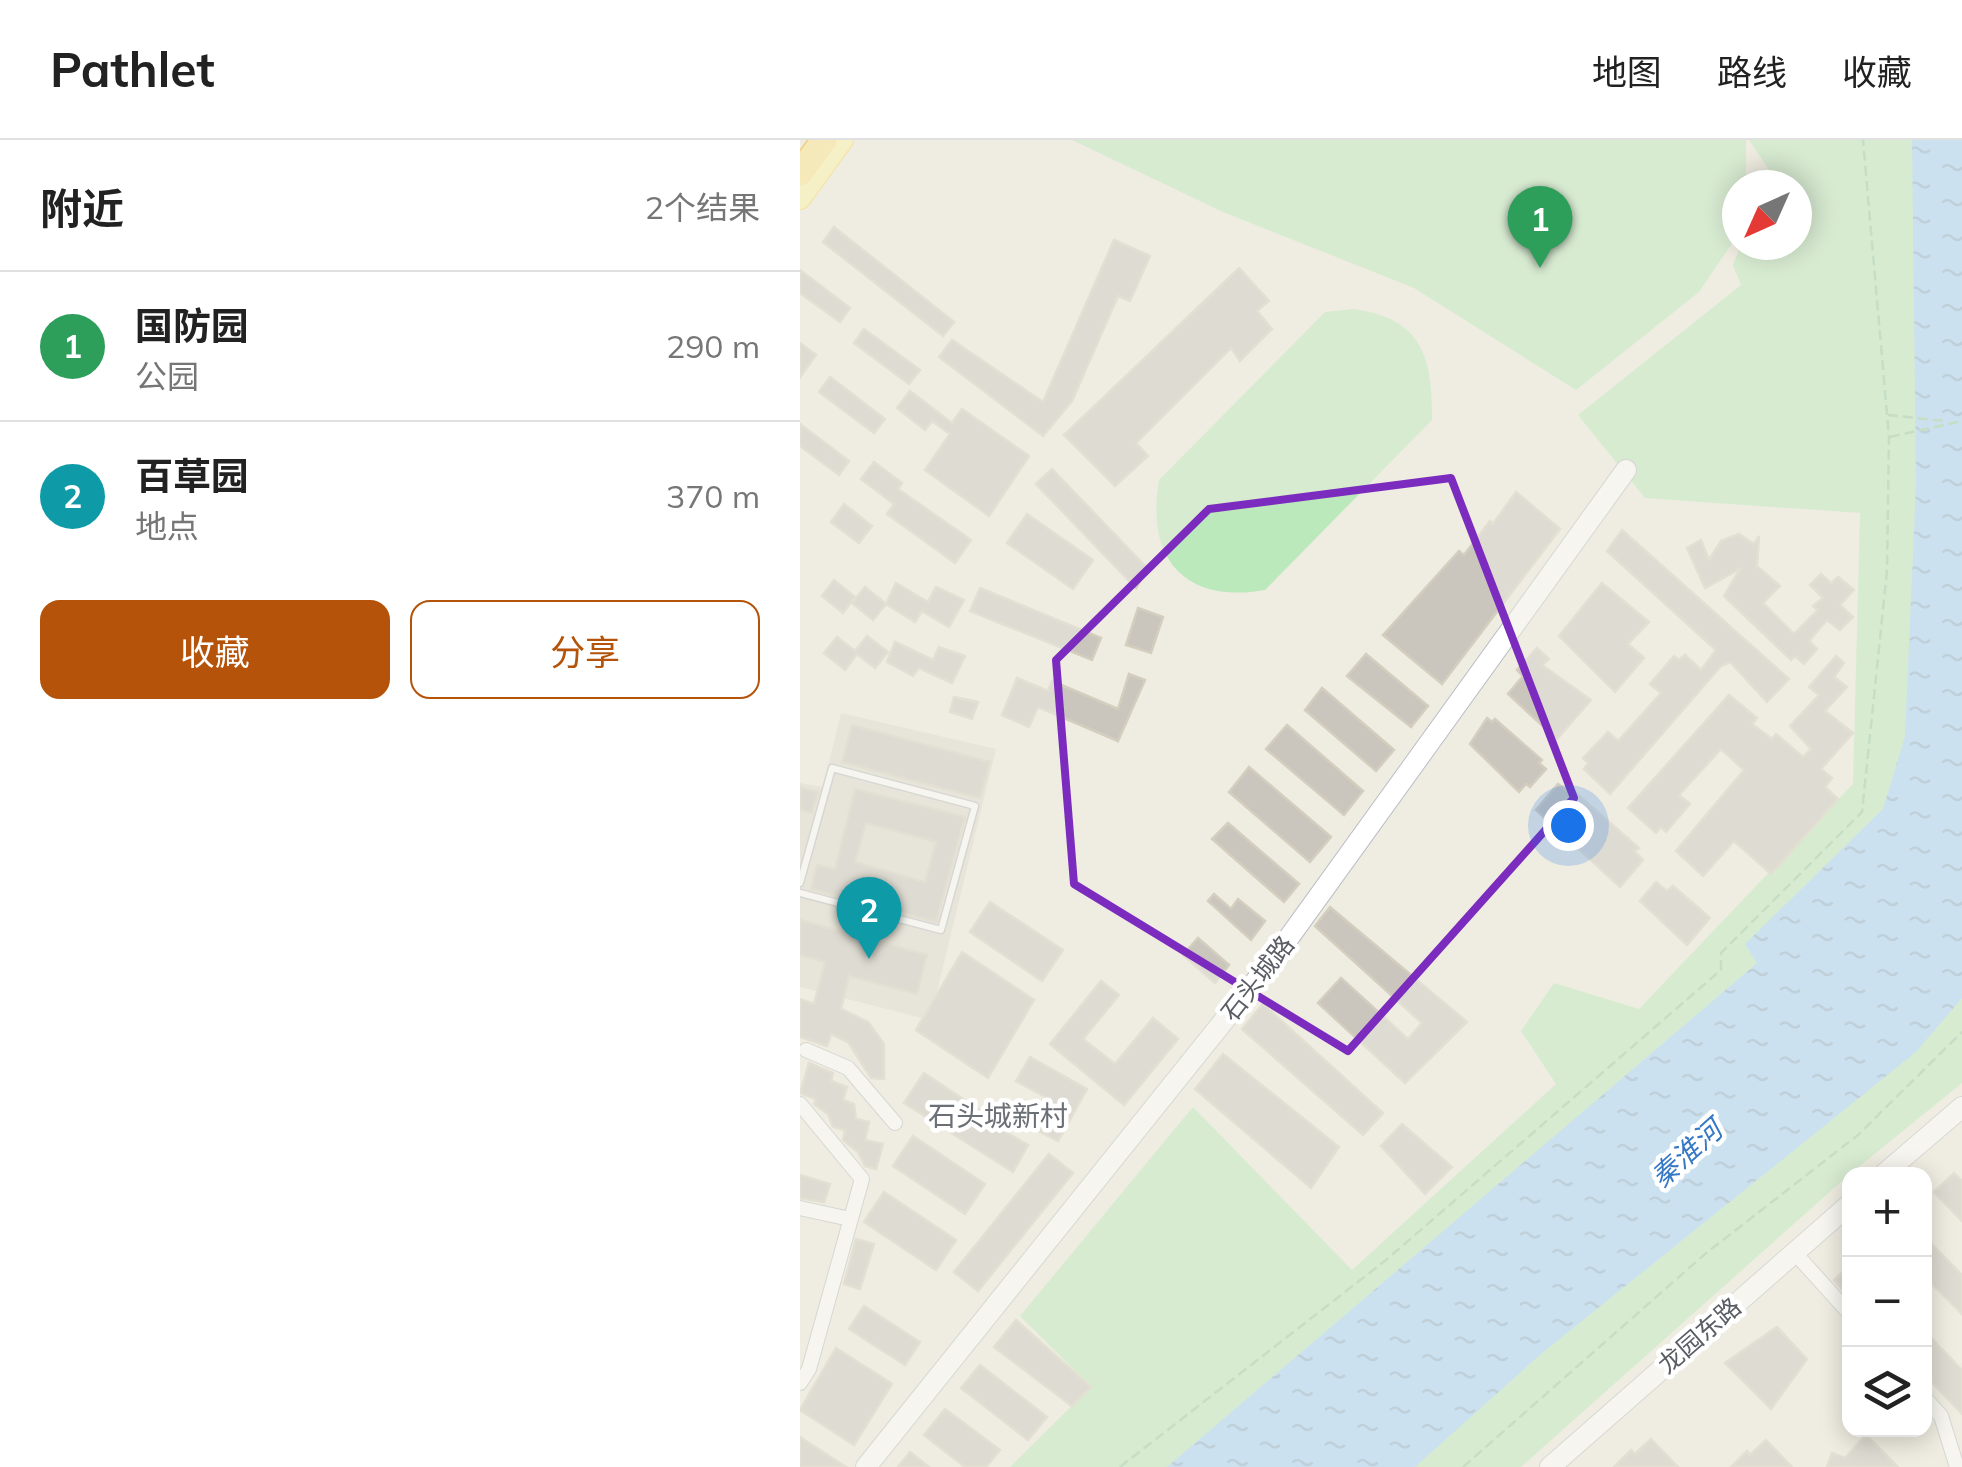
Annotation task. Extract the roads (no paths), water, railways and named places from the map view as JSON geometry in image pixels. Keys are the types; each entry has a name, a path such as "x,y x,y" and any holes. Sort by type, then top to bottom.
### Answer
{"highway":[{"path":"800,172 824,140"}],"main road":[{"path":"800,199 843,140"}],"street":[{"name":"石头城路","path":"866,1467 1275,957 1626,470"},
{"path":"800,1068 803,1049 848,1068 895,1123"},
{"path":"800,1104 862,1178 809,1368 800,1383"},
{"path":"1892,1167 1962,1107"},
{"path":"800,1208 850,1220"},
{"name":"龙园东路","path":"1550,1467 1842,1211"},
{"path":"1794,1252 1842,1305"},
{"path":"1932,1406 1941,1416 1957,1467"}],"lane":[{"path":"800,883 832,768 974,806 942,930 800,893"}],"water":[{"name":"秦淮河","path":"1912,140 1962,140 1962,998 1916,1052 1541,1354 1415,1467 1167,1467 1757,963 1745,944 1883,809 1905,736 1916,485"}],"place":[{"name":"国防园","path":"1540,268"},
{"name":"百草园","path":"869,959"}],"district":[{"name":"石头城新村","path":"998,1115"}]}
